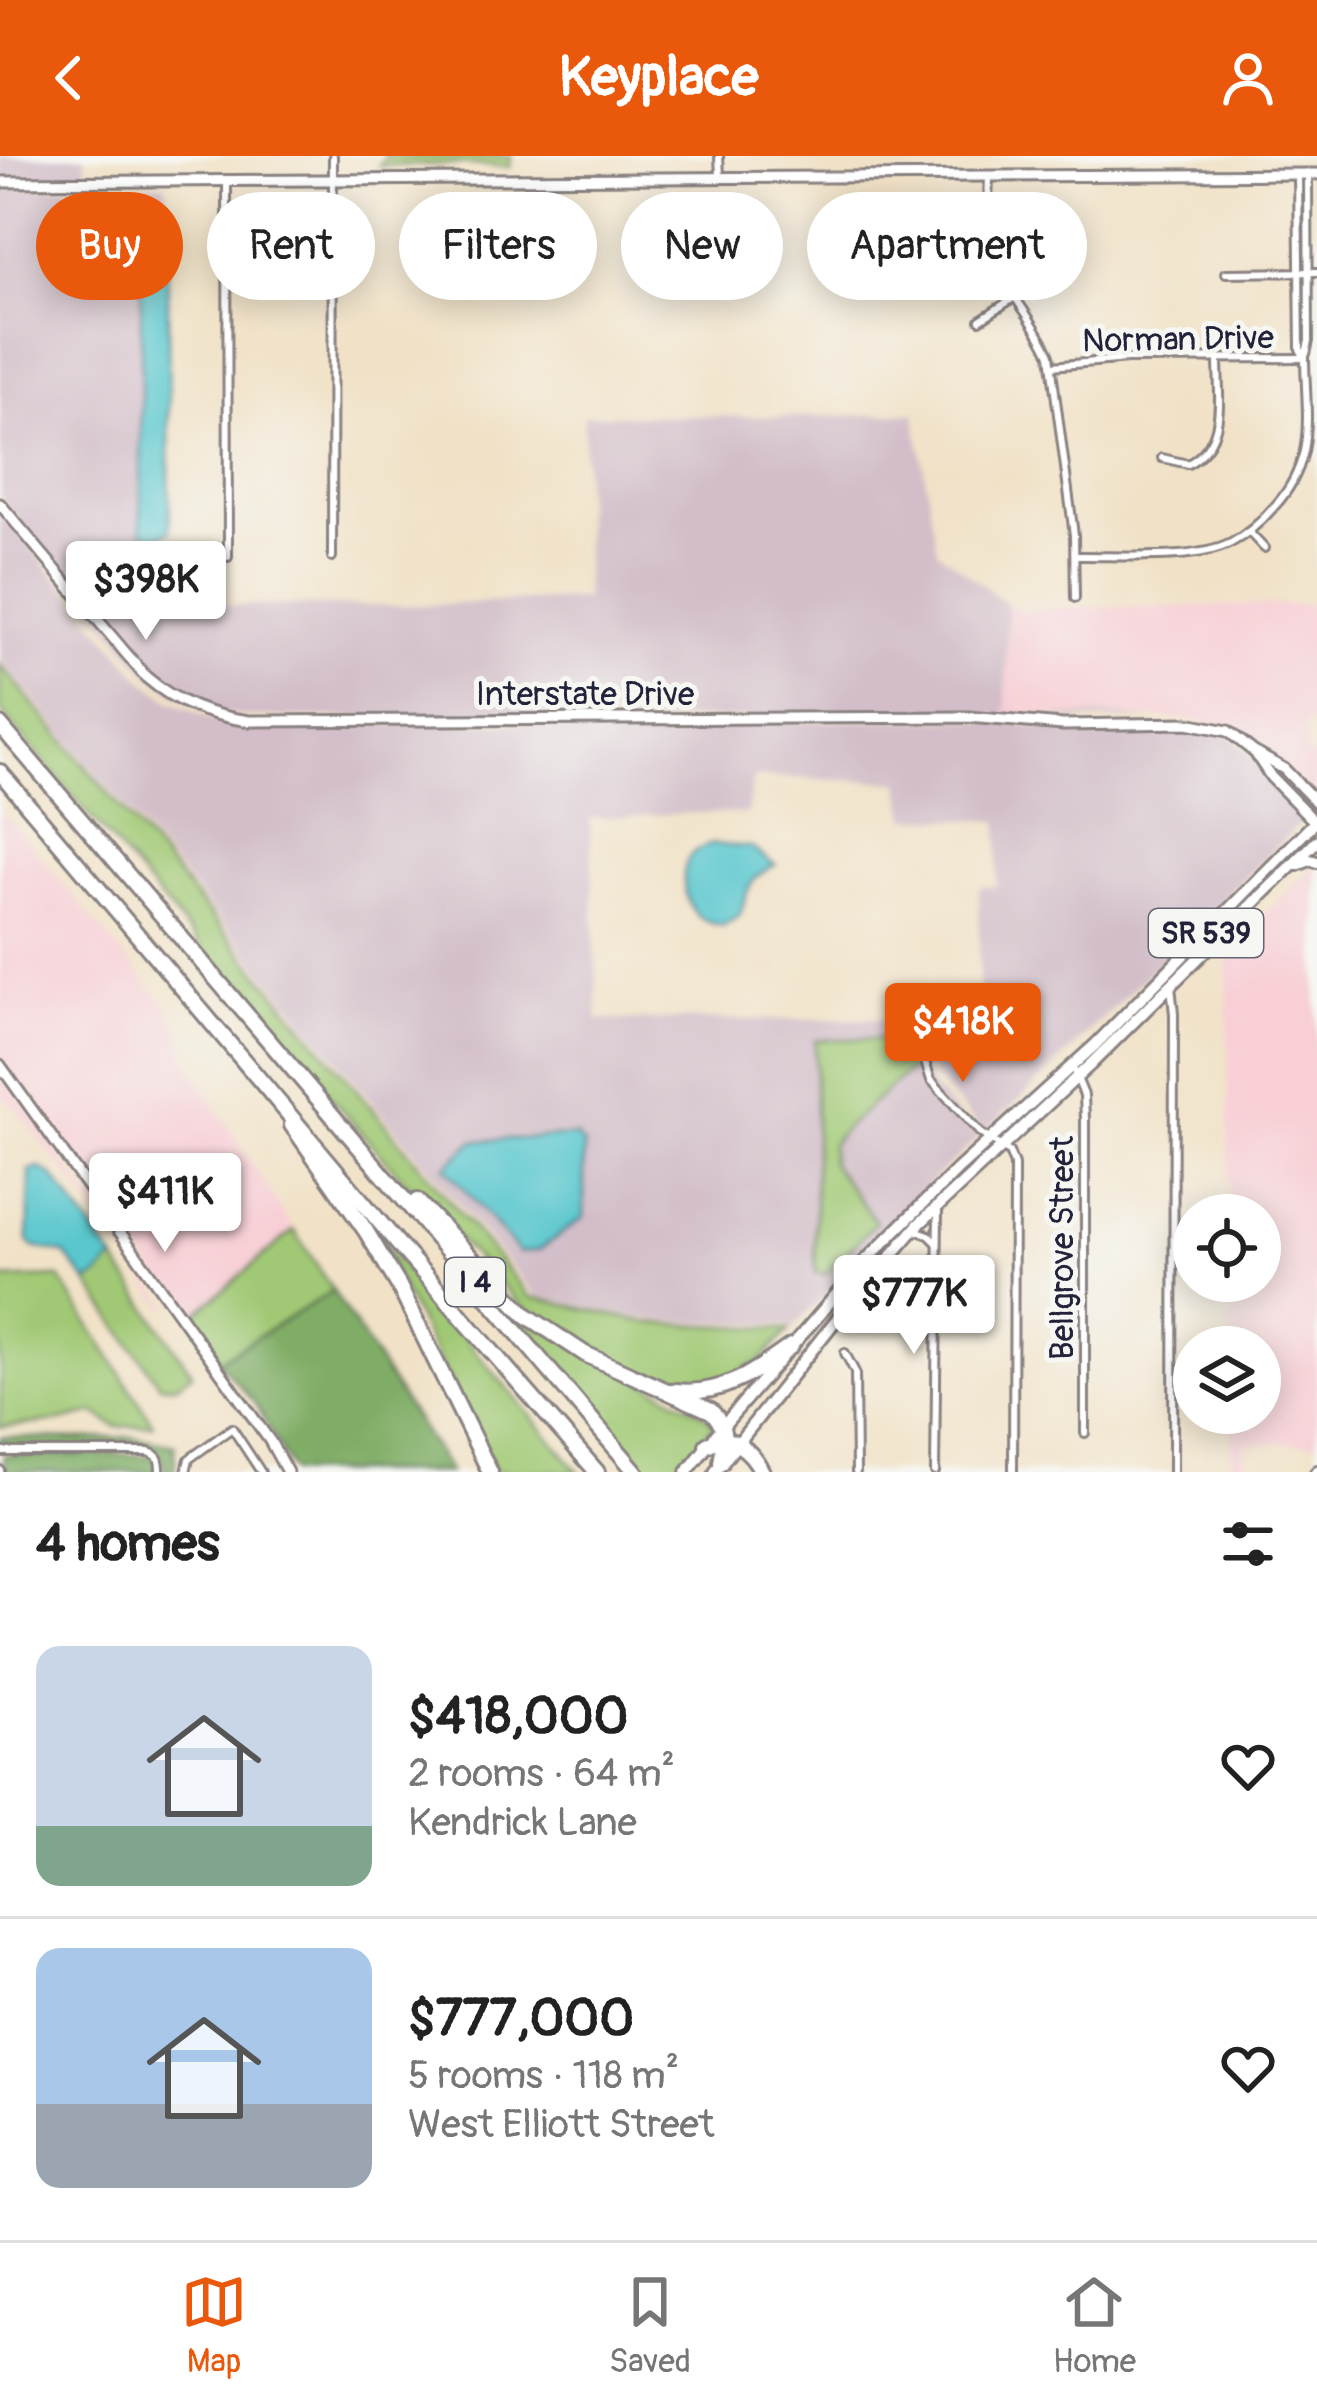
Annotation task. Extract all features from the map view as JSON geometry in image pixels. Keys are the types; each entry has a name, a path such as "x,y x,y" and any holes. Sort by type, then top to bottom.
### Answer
{"highway":[{"name":"I 4","path":"0,725 636,1472"},
{"name":"I 4","path":"0,772 597,1472"},
{"path":"314,1093 526,1315 585,1354 711,1411 728,1436 755,1458 762,1472"},
{"path":"282,1104 296,1134 399,1286 490,1472"},
{"path":"658,1388 687,1392 719,1388 754,1372 790,1346"},
{"path":"707,1445 728,1436"},
{"path":"718,1468 728,1436"}],"main road":[{"name":"SR 539","path":"1075,1071 1316,822"},
{"name":"SR 539","path":"728,1436 997,1144 1171,986 1317,841"},
{"path":"1288,869 1317,862"},
{"name":"SR 539","path":"728,1436 790,1346 837,1290 909,1216 997,1144"},
{"path":"687,1472 707,1445"}],"street":[{"path":"332,557 333,156"},
{"path":"719,156 720,177"},
{"path":"0,183 1308,174"},
{"path":"1075,556 1193,554 1219,548 1249,532 1281,500 1299,469 1306,440 1305,358 1313,272 1308,174"},
{"path":"1305,358 1300,349 1299,272 1308,174"},
{"path":"988,176 988,192"},
{"path":"227,180 228,557"},
{"path":"1226,274 1313,272"},
{"path":"980,320 1011,300"},
{"path":"1018,300 1040,332 1052,366 1075,556 1075,598"},
{"name":"Norman Drive","path":"1052,366 1099,360 1305,358"},
{"path":"1162,458 1188,464 1212,443 1218,422 1218,359"},
{"name":"Interstate Drive","path":"0,504 146,677 191,707 229,718 968,717 1063,725 1187,723 1228,731 1283,769 1317,803"},
{"path":"1249,532 1264,548"},
{"name":"Interstate Drive","path":"1254,752 1271,777 1316,822"},
{"path":"1171,986 1173,1472"},
{"path":"925,1035 931,1080 963,1117 1009,1152 1014,1165 1013,1472"},
{"path":"0,1065 270,1441 287,1472"},
{"name":"Bellgrove Street","path":"1075,1071 1084,1095 1085,1119 1085,1433"},
{"path":"935,1472 938,1205"},
{"path":"914,1229 937,1243"},
{"path":"845,1353 855,1372 856,1472"},
{"path":"187,1472 189,1460 232,1428 260,1472"},
{"path":"0,1452 148,1452 160,1461 160,1472"}],"shaded area":[{"path":"0,156 85,156 86,174 166,176 0,178"},
{"path":"166,184 166,192 36,192 36,300 158,300 157,538 166,536 166,605 396,606 585,599 584,415 915,413 937,550 1007,604 1006,714 1152,720 249,717 211,711 149,675 0,497 0,188"},
{"path":"0,511 142,679 170,700 209,718 249,725 968,721 1063,728 1187,727 1227,734 1306,817 984,1132 934,1078 929,1032 921,1031 921,1062 927,1082 979,1137 793,1328 650,1320 536,1296 0,659","holes":["753,777 900,782 907,818 999,821 997,886 979,887 979,1019 598,1020 590,818 747,814","843,1039 912,1068 831,1144 831,1163 876,1222 816,1272 815,1041"]},
{"path":"1007,604 1024,611 1317,604 1317,721 1305,724 1307,752 1317,759 1317,798 1229,727 1187,719 1006,714"},
{"path":"0,809 166,1006 183,1033 183,1054 294,1230 192,1317 183,1302 177,1304 0,1058"},
{"path":"1316,866 1317,1443 1245,1443 1245,1472 1231,1472 1231,1434 1281,1434 1281,1326 1230,1326 1230,1302 1281,1302 1281,1194 1229,1194 1227,949"},
{"path":"0,1071 170,1308 166,1310 88,1201 0,1096"}],"green space":[{"path":"385,156 511,156 510,167 379,166"},
{"path":"0,664 530,1297 650,1323 790,1329 761,1361 705,1389 669,1386 610,1362 521,1306 300,1063 0,710"},
{"path":"894,1039 916,1050 912,1068 831,1145 831,1163 876,1222 825,1275 816,1272 815,1252 815,1040"},
{"path":"372,1229 395,1257 579,1472 494,1472"},
{"path":"294,1230 333,1291 218,1361 192,1317"},
{"path":"114,1259 192,1373 177,1385 160,1385 87,1282"},
{"path":"59,1277 153,1425 116,1427 94,1413 0,1427 0,1279"},
{"path":"490,1286 529,1320 715,1423 676,1472 645,1472"},
{"path":"333,1291 449,1472 292,1472 257,1406 218,1361"},
{"path":"0,1437 132,1437 175,1445 175,1472 164,1472 161,1456 148,1448 0,1448"},
{"path":"4,1455 152,1456 156,1472 4,1472"}],"water":[{"path":"141,300 168,300 170,531 157,538 141,531"},
{"path":"711,844 750,847 775,865 755,879 740,915 724,926 697,915 684,884 688,859"},
{"path":"576,1136 584,1145 584,1217 539,1250 519,1253 445,1167 473,1141"},
{"path":"40,1168 53,1176 114,1259 87,1282 65,1254 28,1242 30,1170"}]}
